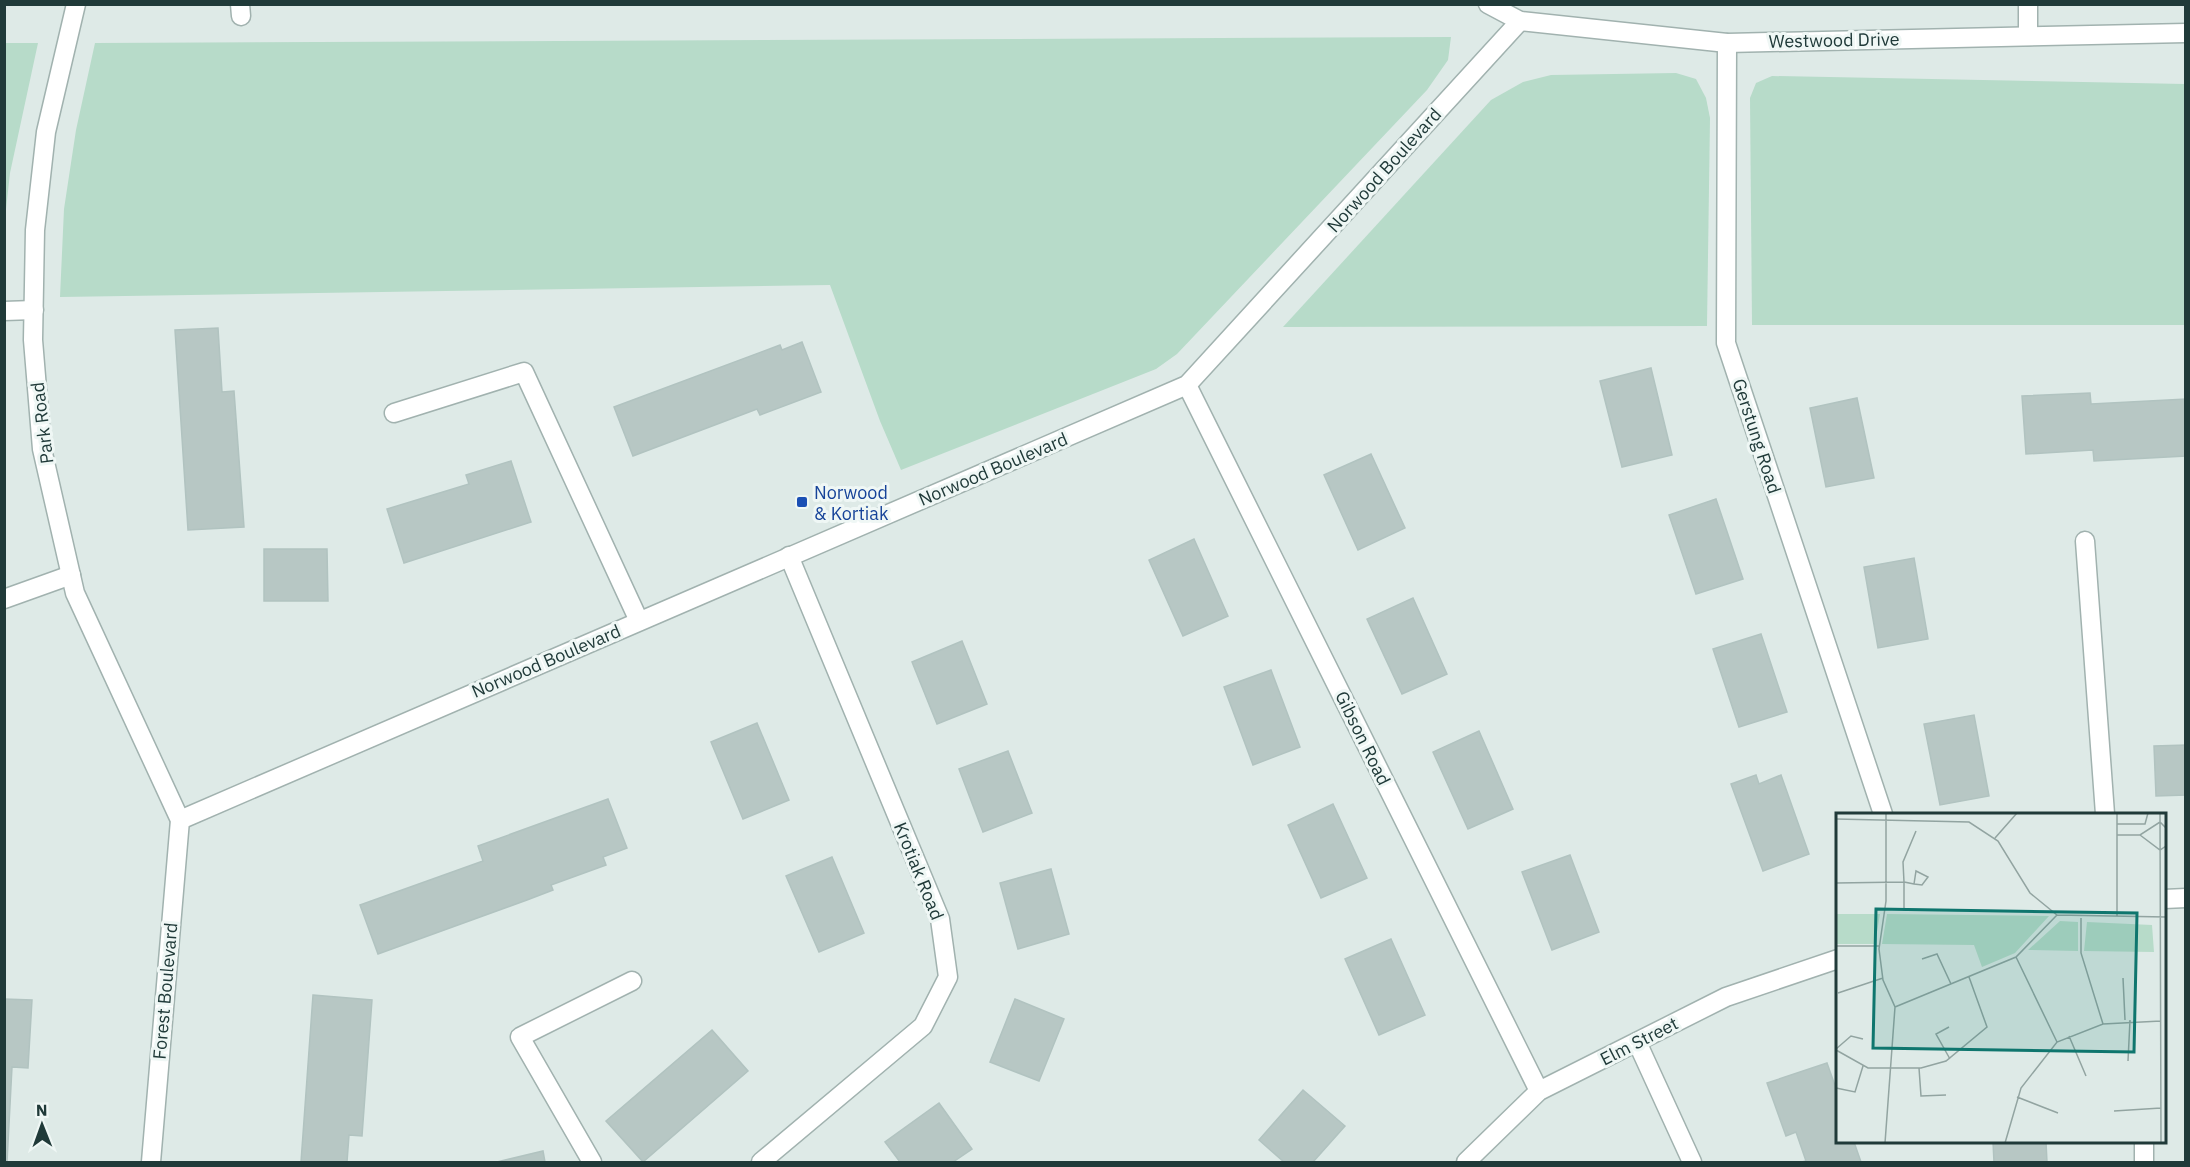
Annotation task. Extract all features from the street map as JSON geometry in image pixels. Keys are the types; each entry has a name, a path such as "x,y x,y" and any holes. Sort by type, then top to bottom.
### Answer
{"street":[{"name":"Park Road","path":"76,4 46,132 35,231 33,340 42,449 75,593 180,820"},
{"name":"Westwood Drive","path":"1488,4 1520,21 1727,43 2186,33"},
{"path":"2028,4 2028,36"},
{"name":"Norwood Boulevard","path":"180,820 1187,385 1520,21"},
{"name":"Gerstung Road","path":"1727,43 1726,343 1882,813"},
{"path":"4,311 34,310"},
{"path":"394,412 524,372 639,621"},
{"name":"Gibson Road","path":"1187,385 1539,1091"},
{"path":"2085,541 2105,813"},
{"name":"Krotiak Road","path":"761,1162 923,1026 948,977 940,919 789,556"},
{"path":"4,599 71,575"},
{"name":"Forest Boulevard","path":"151,1162 180,820"},
{"path":"2166,899 2186,898"},
{"name":"Elm Street","path":"1466,1162 1539,1091 1726,997 1836,960"},
{"path":"592,1162 520,1037 632,981"},
{"path":"1637,1042 1692,1162"},
{"path":"2144,1143 2144,1162"}],"green space":[{"path":"1451,37 1448,60 1427,90 1177,354 1156,369 901,470 880,421 830,285 60,297 64,209 76,130 95,43"},
{"path":"5,43 38,43 10,173 5,218"},
{"path":"1676,73 1696,79 1706,98 1710,118 1707,326 1283,327 1491,100 1523,82 1551,75"},
{"path":"1772,76 2185,84 2185,325 1752,325 1750,98 1756,83"}],"building":[{"path":"218,328 222,392 234,391 244,527 188,530 175,330"},
{"path":"802,342 821,392 760,415 757,409 633,456 614,407 780,345 782,350"},
{"path":"1651,368 1672,455 1622,467 1600,381"},
{"path":"2090,393 2091,404 2186,399 2186,456 2094,461 2093,450 2026,454 2022,396"},
{"path":"1857,398 1874,478 1826,487 1810,408"},
{"path":"1371,454 1405,528 1358,550 1324,475"},
{"path":"511,461 531,522 404,563 387,509 469,484 466,475"},
{"path":"1716,499 1743,579 1696,594 1669,515"},
{"path":"1194,539 1228,616 1183,636 1149,560"},
{"path":"264,549 327,549 328,601 264,601"},
{"path":"1914,558 1928,639 1878,648 1864,567"},
{"path":"1413,598 1447,674 1402,694 1367,619"},
{"path":"1761,634 1787,712 1739,727 1713,649"},
{"path":"962,641 987,704 937,724 912,662"},
{"path":"1271,670 1300,747 1253,765 1224,687"},
{"path":"1974,715 1989,796 1940,805 1924,724"},
{"path":"757,723 789,800 743,819 711,742"},
{"path":"1479,731 1513,809 1468,829 1433,752"},
{"path":"2186,745 2186,795 2156,796 2154,746"},
{"path":"1008,751 1032,813 983,832 959,769"},
{"path":"1756,775 1759,784 1781,775 1809,854 1763,871 1731,784"},
{"path":"608,799 627,848 603,857 606,865 551,885 553,890 378,954 360,905 483,861 478,846"},
{"path":"1333,804 1367,878 1321,898 1288,825"},
{"path":"1570,855 1599,932 1552,950 1522,872"},
{"path":"832,857 864,933 819,952 786,876"},
{"path":"1051,869 1069,934 1018,949 1000,883"},
{"path":"1391,939 1425,1015 1379,1035 1345,959"},
{"path":"313,995 372,1000 362,1136 349,1135 347,1162 301,1162"},
{"path":"4,999 32,1000 28,1068 12,1067 7,1162 4,1162"},
{"path":"1015,999 1064,1019 1039,1081 990,1062"},
{"path":"712,1030 748,1071 643,1162 606,1121"},
{"path":"1827,1063 1836,1088 1836,1143 1854,1143 1861,1162 1802,1162 1806,1161 1796,1132 1786,1136 1767,1083"},
{"path":"1303,1090 1345,1126 1313,1162 1284,1162 1259,1140"},
{"path":"939,1103 972,1149 953,1162 900,1162 885,1142"},
{"path":"1993,1143 2046,1143 2047,1162 1994,1162"},
{"path":"543,1151 545,1162 497,1162"}],"place":[{"name":"Norwood & Kortiak","path":"802,502"}]}
